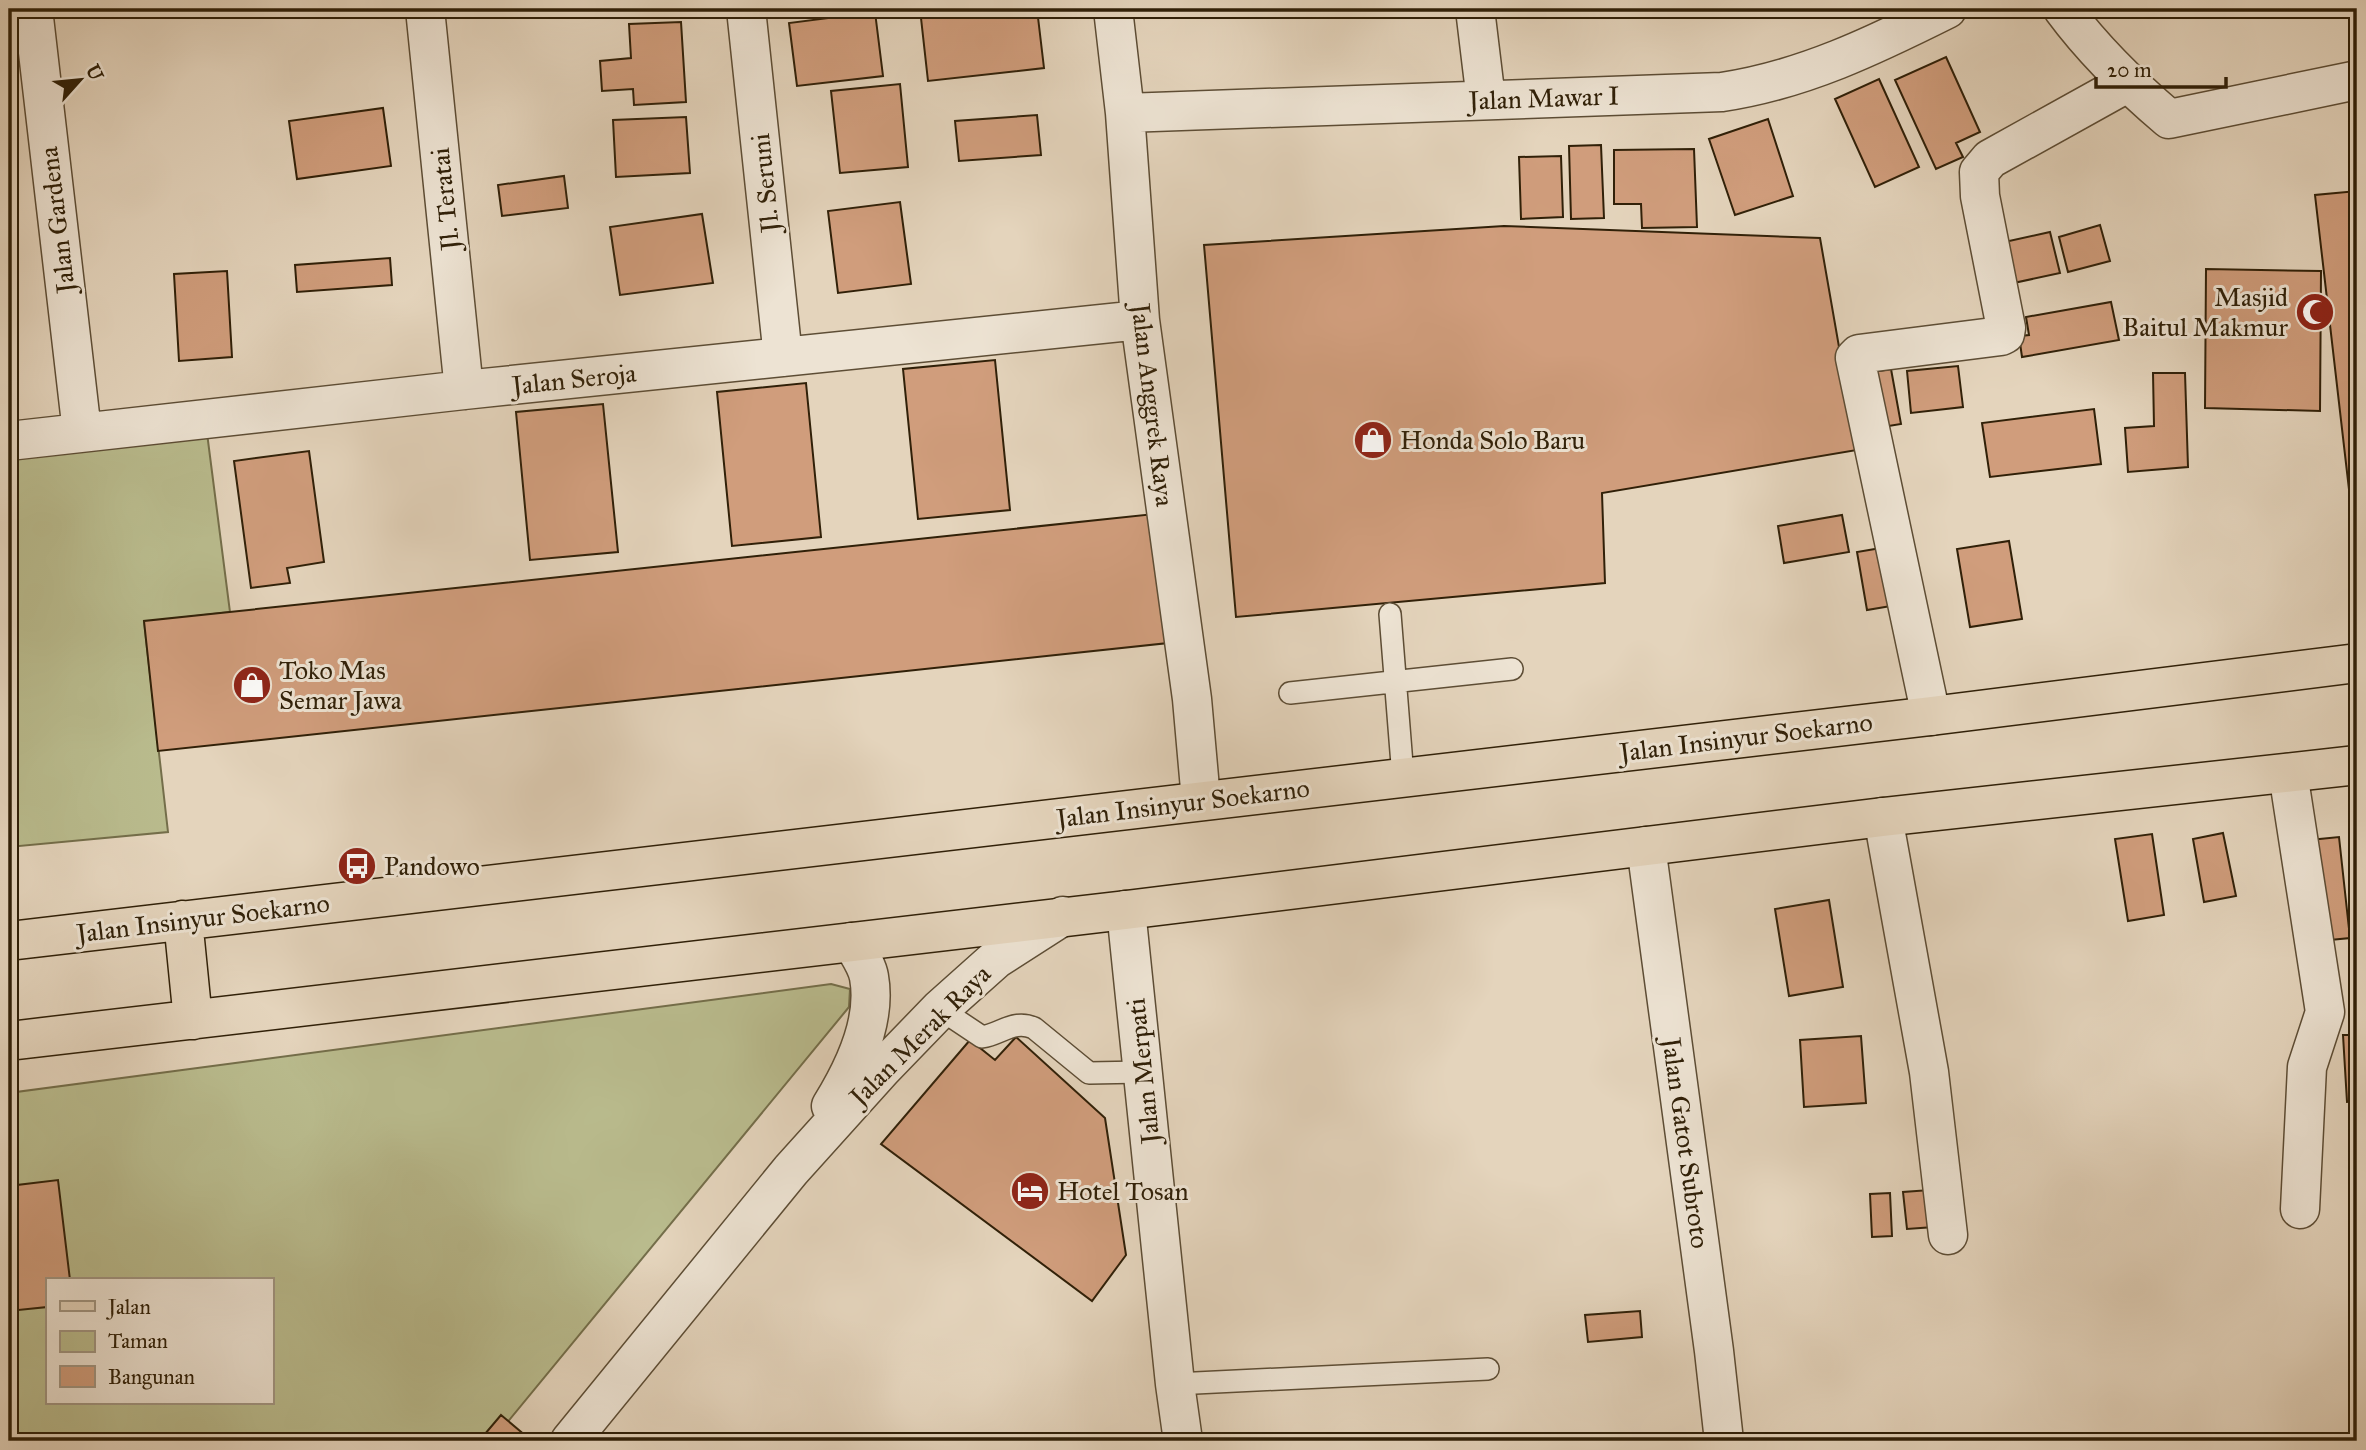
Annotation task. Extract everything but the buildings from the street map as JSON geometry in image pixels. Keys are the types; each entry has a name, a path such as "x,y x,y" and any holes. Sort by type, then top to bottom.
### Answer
{"main road":[{"name":"Jalan Insinyur Soekarno","path":"9,941 1931,716 2357,663"},
{"path":"9,1041 1883,817 2357,765"},
{"path":"183,920 193,1020"}],"street":[{"name":"Jalan Gardena","path":"33,9 82,432"},
{"name":"Jl. Teratai","path":"425,9 464,390"},
{"name":"Jl. Seruni","path":"746,9 783,357"},
{"name":"Jalan Anggrek Raya","path":"1113,9 1125,113 1140,320 1192,699 1201,800"},
{"path":"1475,9 1486,100"},
{"name":"Jalan Mawar I","path":"1125,113 1722,92 1758,87 1805,72 1868,48 1947,9"},
{"path":"2063,9 2097,52 2127,83 2169,119 2357,80"},
{"path":"1931,716 1855,358 1858,354 2005,334 1980,196 1979,172 1990,159 2127,83"},
{"name":"Jalan Seroja","path":"9,441 464,390 1140,320"},
{"path":"2288,773 2325,1012 2307,1067 2300,1209"},
{"path":"1883,817 1929,1072 1948,1235"},
{"name":"Jalan Gatot Subroto","path":"1646,846 1724,1441"},
{"name":"Jalan Merpati","path":"1126,909 1183,1441"},
{"name":"Jalan Merak Raya","path":"570,1441 791,1170 882,1069 940,1009 996,958 1063,916"},
{"name":"Jalan Merak Raya","path":"791,1170 845,1083 861,1043 871,1004 869,974 852,942"}],"lane":[{"path":"1390,614 1403,777"},
{"path":"1290,694 1512,669"},
{"path":"940,1009 982,1037 1014,1025 1025,1024 1034,1028 1089,1073 1143,1072"},
{"path":"1175,1384 1488,1369"}],"green space":[{"path":"207,433 230,612 144,622 168,832 9,847 9,452"},
{"path":"831,984 850,989 849,1007 492,1441 9,1441 9,1093"}],"place":[{"name":"Masjid Baitul Makmur","path":"2315,312"},
{"name":"Honda Solo Baru","path":"1373,440"},
{"name":"Toko Mas Semar Jawa","path":"252,685"},
{"name":"Pandowo","path":"357,866"},
{"name":"Hotel Tosan","path":"1030,1191"}]}
